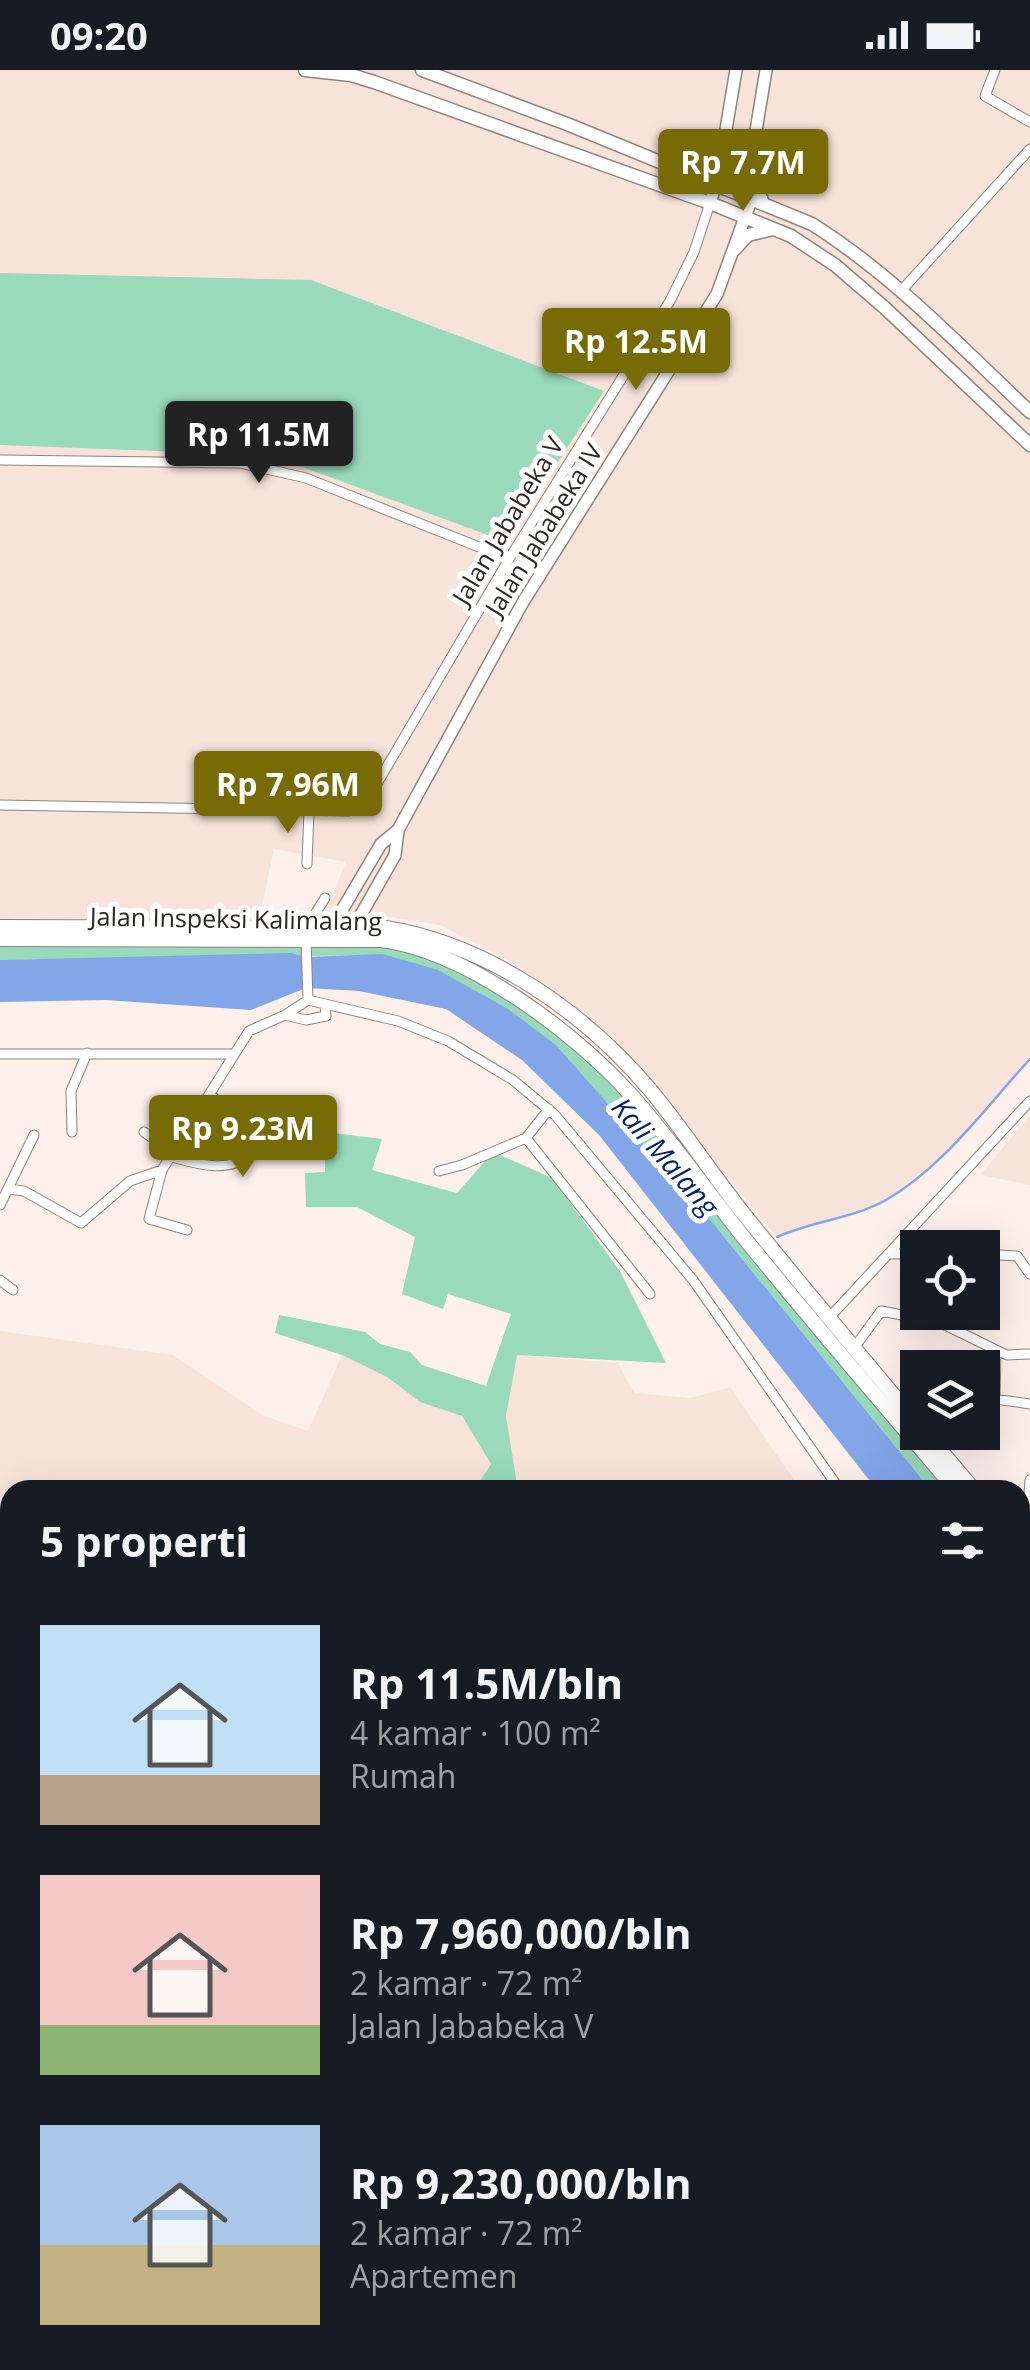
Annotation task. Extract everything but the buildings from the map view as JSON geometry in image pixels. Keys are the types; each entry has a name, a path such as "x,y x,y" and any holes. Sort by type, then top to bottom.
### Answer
{"main road":[{"path":"306,70 374,82 775,230 835,266 885,308 1030,445"},
{"path":"422,70 717,180 812,224 901,291 1030,412"},
{"path":"735,249 748,235 775,230"},
{"path":"885,308 901,291"},
{"name":"Jalan Inspeksi Kalimalang","path":"0,927 420,935 479,957 539,991 651,1091 824,1323 939,1460 962,1480"},
{"name":"Jalan Inspeksi Kalimalang","path":"0,939 307,933"},
{"name":"Jalan Inspeksi Kalimalang","path":"374,934 476,973 532,1009 616,1080 654,1122 751,1247 824,1323 854,1348 886,1397 900,1406"},
{"path":"616,1080 628,1068"},
{"name":"Jalan Inspeksi Kalimalang","path":"934,1450 950,1480"}],"street":[{"name":"Jalan Jababeka V","path":"309,810 348,810 368,799 510,559 670,301 694,252 717,180 736,70"},
{"path":"758,200 751,159 766,70"},
{"path":"995,70 985,96 1030,122"},
{"path":"901,291 1030,149"},
{"path":"717,180 731,184 752,180"},
{"name":"Jalan Jababeka IV","path":"332,934 382,844 398,830 523,602 717,294 746,217 758,200"},
{"path":"0,460 240,463 276,469 510,559"},
{"path":"0,805 309,810 306,864"},
{"name":"Jalan Jababeka IV","path":"353,934 395,855 398,830"},
{"path":"307,996 307,933 325,898"},
{"path":"307,996 398,1021 448,1040 499,1070 549,1109 692,1280 833,1480"},
{"path":"187,1230 149,1219 162,1170 248,1031 285,1015 307,996"},
{"path":"285,1015 315,1020 326,1016 325,1004"},
{"path":"72,1132 71,1091 87,1052"},
{"path":"0,1054 234,1054"},
{"path":"210,1094 218,1103 250,1110"},
{"path":"824,1323 1030,1101"},
{"path":"439,1171 526,1138 549,1109"},
{"path":"144,1132 173,1155 211,1165 240,1161 252,1151 268,1112"},
{"path":"0,1205 34,1135"},
{"path":"526,1138 650,1294"},
{"path":"8,1189 24,1191 81,1224 130,1181 162,1170"},
{"path":"888,1254 900,1254"},
{"path":"1000,1255 1017,1256 1030,1274"},
{"path":"0,1280 14,1290"},
{"path":"854,1348 877,1314 886,1310 939,1322 996,1350"},
{"path":"1000,1352 1030,1354"},
{"path":"1000,1400 1030,1404"},
{"path":"1030,1480 1030,1493"}],"shaded area":[{"path":"0,70 1030,70 1030,1060 938,1159 887,1199 845,1217 777,1237 616,1043 517,965 440,925 385,916 323,918 346,862 274,849 259,920 0,919"},
{"path":"1030,1116 1030,1185 980,1175"},
{"path":"0,1331 173,1355 262,1415 308,1431 342,1355 387,1377 420,1402 462,1416 491,1464 481,1480 0,1480"},
{"path":"516,1355 618,1363 634,1393 691,1398 730,1387 794,1480 516,1480 506,1416"}],"green space":[{"path":"0,273 311,280 604,391 515,528 496,538 294,464 238,454 0,445"},
{"path":"0,939 382,940 476,973 593,1058 900,1423 900,1450 922,1450 948,1480 923,1480 730,1244 557,1046 382,955 0,960"},
{"path":"325,1132 382,1139 372,1170 457,1193 493,1152 552,1178 620,1271 666,1363 517,1355 506,1416 516,1480 481,1480 491,1464 462,1416 420,1402 387,1377 342,1355 275,1333 279,1315 365,1332 380,1344 410,1352 422,1365 486,1386 511,1314 448,1294 443,1309 402,1294 415,1237 357,1207 306,1207 305,1173 325,1172"}],"water":[{"path":"382,954 438,970 508,1009 557,1046 707,1216 923,1480 869,1480 599,1135 522,1060 446,1009 359,991 306,988 251,1010 105,1000 0,1002 0,960"}],"waterway":[{"name":"Kali Malang","path":"0,982 195,980"},
{"path":"777,1237 873,1206 907,1186 963,1135 1030,1059"}]}
